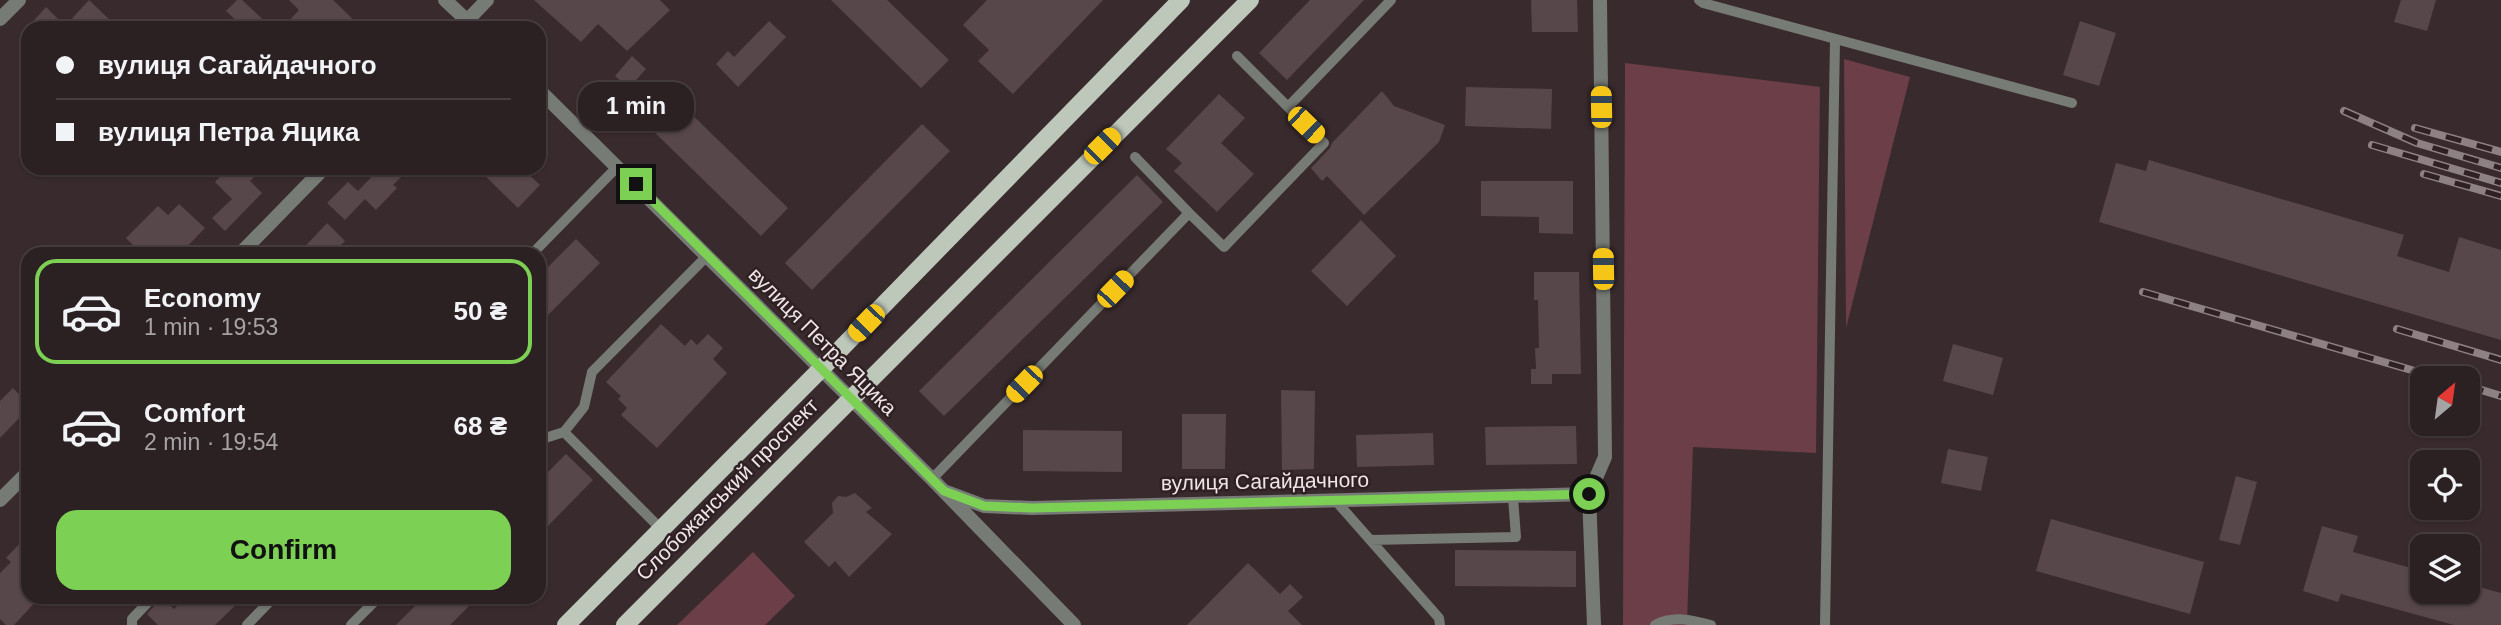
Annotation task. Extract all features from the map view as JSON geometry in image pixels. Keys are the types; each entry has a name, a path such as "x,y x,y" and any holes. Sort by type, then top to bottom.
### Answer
{"main road":[{"name":"Слобожанський проспект","path":"566,625 821,369 1181,0"},
{"name":"Слобожанський проспект","path":"625,625 850,397 1250,0"}],"street":[{"path":"0,19 19,0"},
{"path":"445,0 463,21"},
{"path":"471,21 487,0"},
{"path":"1594,625 1589,494 1605,457 1600,0"},
{"name":"вулиця Петра Яцика","path":"546,97 944,491 1074,625"},
{"path":"247,247 317,175"},
{"path":"0,500 21,479"},
{"name":"вулиця Сагайдачного","path":"944,491 984,506 1032,508 1589,494"}],"lane":[{"path":"1288,107 1391,0"},
{"path":"1699,0 1835,40 2072,103"},
{"path":"1825,625 1835,40"},
{"path":"1135,158 1224,247 1324,143 1237,56"},
{"path":"539,247 618,166"},
{"path":"932,479 1189,213"},
{"path":"546,438 564,432 584,407 593,372 708,256"},
{"path":"564,432 661,529"},
{"path":"1370,540 1516,537 1513,497"},
{"path":"1335,500 1439,618 1440,625"},
{"path":"132,625 132,619 146,604"},
{"path":"247,625 267,604"},
{"path":"351,625 372,604"},
{"path":"1655,625 1662,621 1688,619 1711,625"}],"shaded area":[{"path":"1844,59 1910,77 1846,328"},
{"path":"1625,63 1820,87 1816,453 1693,447 1687,625 1623,625"},
{"path":"753,552 795,596 765,625 677,625"}],"building":[{"path":"89,0 111,21 70,21"},
{"path":"237,0 242,0 264,21 237,21 226,11"},
{"path":"289,0 333,0 355,21 289,21 299,10"},
{"path":"534,0 660,0 670,10 627,51 598,24 581,42"},
{"path":"831,0 887,0 949,60 921,88"},
{"path":"987,0 1103,0 1013,94 978,61 989,50 963,25"},
{"path":"1310,0 1364,0 1287,80 1259,53"},
{"path":"1531,0 1577,0 1578,32 1532,32"},
{"path":"2401,0 2436,0 2427,31 2394,22"},
{"path":"46,7 60,21 33,21"},
{"path":"769,21 786,37 738,87 716,64 728,51 734,57"},
{"path":"2080,21 2116,33 2099,86 2063,75"},
{"path":"632,56 646,69 629,88 615,76"},
{"path":"1466,87 1552,89 1551,129 1465,126"},
{"path":"1382,91 1394,106 1445,125 1439,142 1364,215 1327,176 1322,181 1311,168"},
{"path":"1219,94 1245,118 1221,143 1254,174 1217,212 1174,171 1182,163 1166,149"},
{"path":"676,99 788,208 761,236 649,127"},
{"path":"922,124 950,151 812,290 785,263"},
{"path":"2149,160 2404,235 2397,256 2449,272 2459,237 2501,250 2501,340 2099,222 2116,163 2146,171"},
{"path":"222,175 256,175 250,181 262,193 225,231 212,218 232,199 215,182"},
{"path":"373,175 403,175 393,185 397,188 376,210 365,199 345,220 327,203 348,182 358,191"},
{"path":"484,175 529,175 540,185 518,208"},
{"path":"1137,175 1163,202 944,416 919,391"},
{"path":"1481,181 1573,181 1573,234 1539,233 1539,217 1481,216"},
{"path":"179,204 205,228 187,247 135,247 126,238 158,206 168,215"},
{"path":"1361,220 1396,256 1347,306 1311,271"},
{"path":"327,223 345,241 339,247 305,247"},
{"path":"576,239 600,263 546,317 546,269"},
{"path":"1534,272 1579,272 1581,374 1552,374 1552,384 1531,384 1531,369 1536,369 1535,348 1539,348 1538,300 1534,300"},
{"path":"661,324 685,346 691,339 697,345 708,334 723,348 713,359 727,373 657,448 621,415 627,408 618,399 621,396 606,382"},
{"path":"1953,344 2003,358 1993,395 1943,381"},
{"path":"13,388 21,396 21,416 0,438 0,401"},
{"path":"1281,390 1315,391 1314,469 1282,470"},
{"path":"1182,414 1226,414 1225,469 1182,469"},
{"path":"1576,426 1577,464 1486,465 1485,427"},
{"path":"1023,430 1122,431 1122,472 1023,471"},
{"path":"1433,433 1434,465 1357,467 1356,435"},
{"path":"1948,449 1988,457 1981,491 1941,483"},
{"path":"566,454 593,480 546,528 546,474"},
{"path":"2236,476 2257,482 2240,545 2219,540"},
{"path":"855,493 872,508 866,512 892,534 849,577 835,561 829,567 804,542 833,513 832,503 838,496 846,497"},
{"path":"2051,519 2204,562 2190,614 2036,571"},
{"path":"2322,526 2358,536 2353,552 2410,568 2410,604 2480,604 2480,587 2501,593 2501,625 2454,625 2341,594 2338,602 2303,591"},
{"path":"21,542 21,604 34,604 14,625 6,625 0,619 0,573 11,562 6,558"},
{"path":"1455,550 1576,551 1576,587 1455,586"},
{"path":"1248,563 1280,594 1290,584 1303,597 1288,611 1302,625 1187,625"},
{"path":"156,604 169,604 174,609 179,604 237,604 215,625 158,625 147,614"},
{"path":"417,604 471,604 450,625 396,625"}],"railway":[{"path":"2344,111 2417,143 2501,168"},
{"path":"2415,128 2501,152"},
{"path":"2372,145 2501,183"},
{"path":"2424,174 2501,196"},
{"path":"2143,292 2410,370"},
{"path":"2397,329 2501,360"},
{"path":"2480,390 2501,396"}],"route":[{"path":"636,184 944,491 984,506 1032,508 1589,494"}]}
